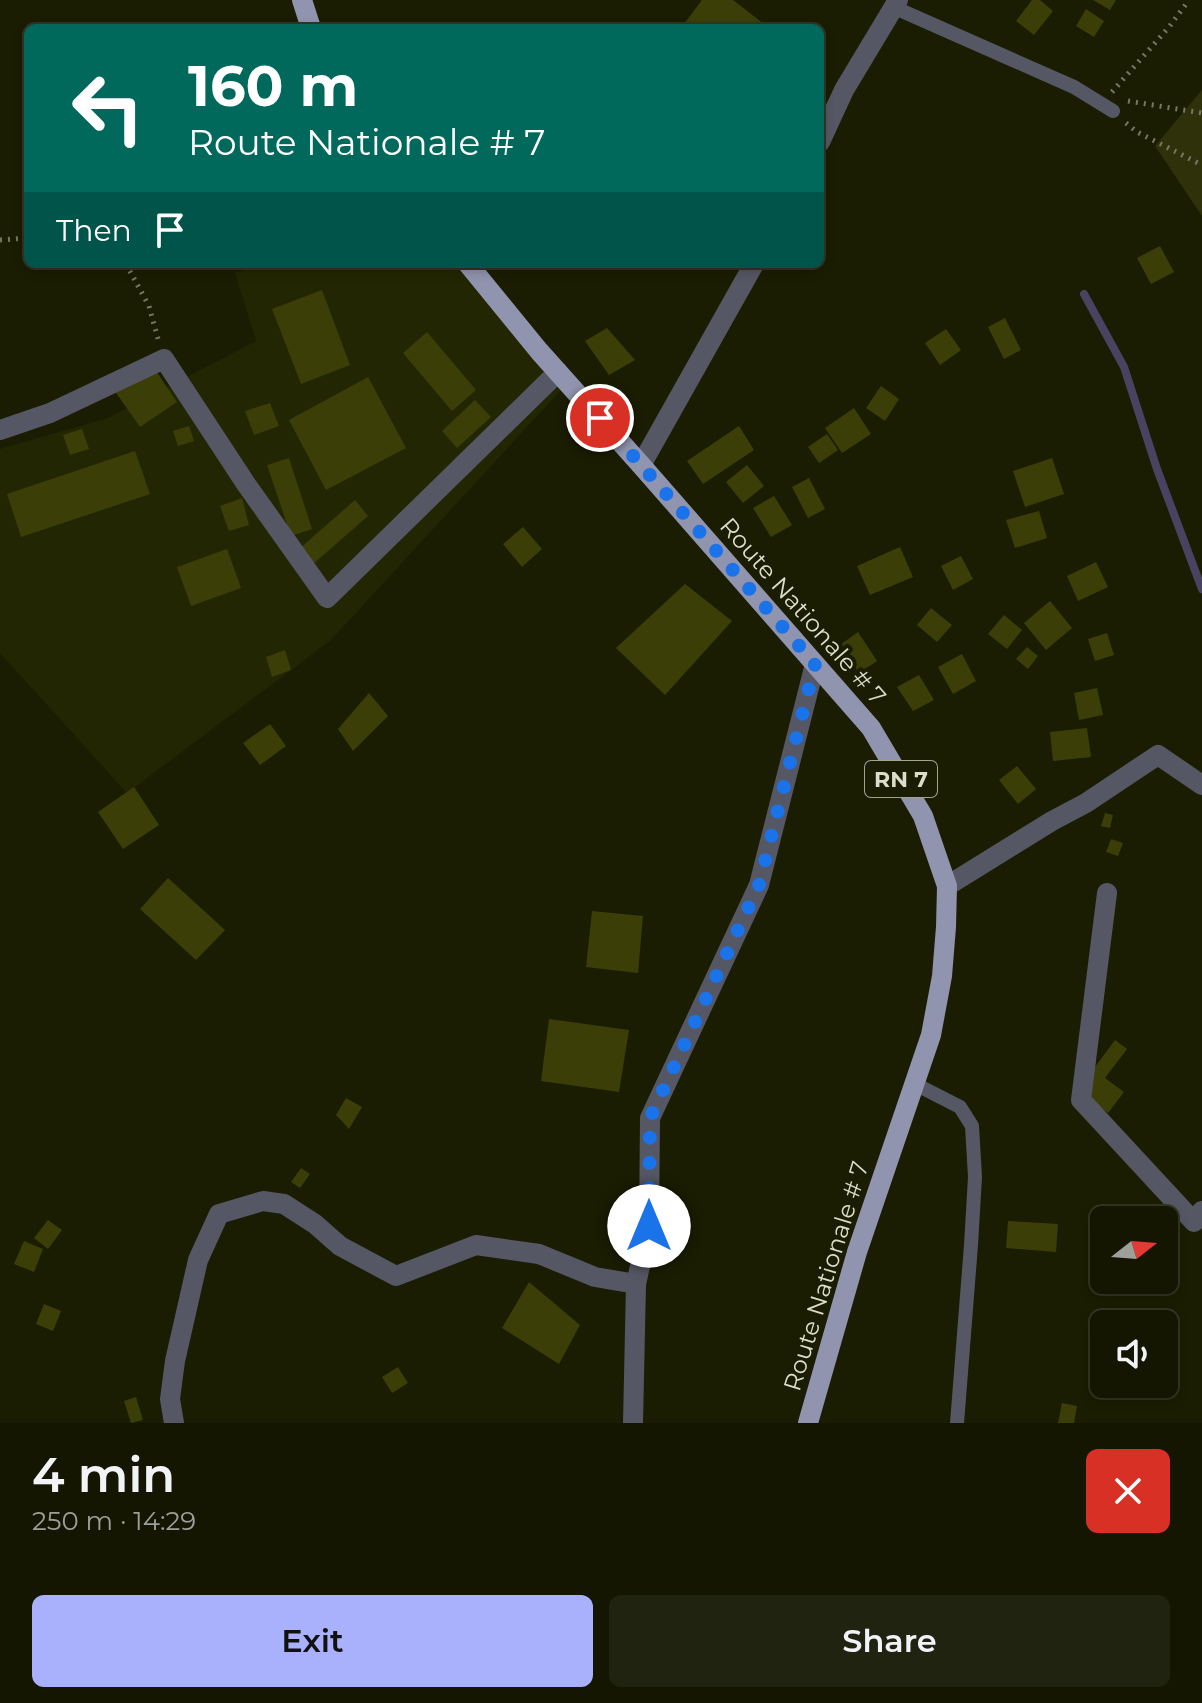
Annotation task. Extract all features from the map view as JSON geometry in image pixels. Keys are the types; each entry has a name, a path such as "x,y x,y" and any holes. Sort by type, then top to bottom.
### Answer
{"main road":[{"path":"302,0 310,24"},
{"name":"Route Nationale # 7","path":"471,268 558,372 871,728 923,816 947,886 942,976 931,1035 857,1252 808,1423"}],"street":[{"path":"824,133 844,90 895,4"},
{"path":"641,465 752,268"},
{"path":"0,430 50,413 164,359 246,484 327,598 558,372"},
{"path":"633,1423 636,1284 649,1226 650,1118 759,885 815,664"},
{"path":"947,886 1086,803 1158,755 1202,785"},
{"path":"1107,893 1081,1100 1194,1222 1202,1211"},
{"path":"174,1423 170,1399 175,1361 198,1260 219,1214 263,1201 284,1204 315,1224 340,1246 396,1276 476,1245 539,1254 595,1277 636,1284"}],"lane":[{"path":"895,4 1074,87 1113,111"},
{"path":"915,1084 960,1107 972,1126 975,1177 973,1218 957,1423"}],"path":[{"path":"1189,0 1108,96 1202,113"},
{"path":"1113,111 1137,132 1202,165"},
{"path":"0,240 24,238"},
{"path":"128,268 149,306 164,359"}],"shaded area":[{"path":"1202,90 1202,216 1155,146"},
{"path":"251,268 463,268 561,390 331,640 127,793 0,653 0,449 108,418 256,341 235,273"}],"building":[{"path":"702,0 733,0 764,24 684,24"},
{"path":"1032,0 1040,0 1053,11 1034,35 1016,21"},
{"path":"1093,0 1116,0 1110,10"},
{"path":"1086,9 1104,21 1094,37 1076,26"},
{"path":"1160,246 1174,272 1151,284 1137,258"},
{"path":"322,290 350,365 301,384 272,309"},
{"path":"1005,318 1021,350 1004,359 988,327"},
{"path":"607,328 635,360 609,375 585,341"},
{"path":"946,329 961,350 940,365 925,343"},
{"path":"427,332 476,390 452,411 403,353"},
{"path":"152,365 177,402 140,427 114,390"},
{"path":"368,377 406,448 326,490 289,420"},
{"path":"881,386 899,399 885,421 866,408"},
{"path":"475,400 491,417 457,448 442,431"},
{"path":"270,403 279,426 254,435 245,411"},
{"path":"854,408 871,434 842,453 825,428"},
{"path":"189,426 194,441 178,446 173,431"},
{"path":"739,426 754,450 703,484 687,461"},
{"path":"82,429 89,449 70,455 63,435"},
{"path":"827,434 838,450 819,463 808,447"},
{"path":"135,451 150,494 21,537 7,494"},
{"path":"289,458 312,529 291,536 267,465"},
{"path":"1052,458 1064,494 1025,507 1013,471"},
{"path":"747,465 764,486 743,503 726,482"},
{"path":"809,478 825,509 808,518 792,487"},
{"path":"774,496 792,525 771,537 753,508"},
{"path":"242,498 249,525 229,531 220,506"},
{"path":"355,500 368,516 312,565 299,549"},
{"path":"1039,511 1047,538 1015,548 1006,520"},
{"path":"523,527 542,549 522,567 503,544"},
{"path":"900,547 913,577 870,595 857,566"},
{"path":"227,549 241,588 191,606 177,567"},
{"path":"961,556 973,579 953,590 941,566"},
{"path":"1096,562 1108,587 1078,601 1067,576"},
{"path":"685,584 732,621 665,695 616,648"},
{"path":"1050,601 1072,628 1046,650 1024,623"},
{"path":"931,608 952,625 937,642 917,625"},
{"path":"1004,615 1022,630 1007,649 988,634"},
{"path":"858,632 877,661 859,673 840,645"},
{"path":"1107,633 1114,655 1095,661 1088,639"},
{"path":"1027,647 1038,656 1028,669 1016,659"},
{"path":"285,650 291,670 272,677 266,657"},
{"path":"962,654 976,681 953,694 938,667"},
{"path":"919,675 934,700 913,711 897,687"},
{"path":"1097,688 1103,715 1079,720 1074,693"},
{"path":"369,693 388,716 353,751 338,729"},
{"path":"270,724 286,746 260,765 243,743"},
{"path":"1087,728 1091,757 1053,761 1050,732"},
{"path":"1017,766 1036,789 1018,804 999,780"},
{"path":"134,787 159,825 123,849 98,812"},
{"path":"1105,813 1113,815 1110,828 1101,826"},
{"path":"1111,839 1123,843 1118,856 1106,852"},
{"path":"168,878 225,930 196,960 140,909"},
{"path":"592,911 643,916 638,973 586,967"},
{"path":"549,1019 629,1030 619,1092 541,1081"},
{"path":"1115,1040 1127,1049 1105,1078 1124,1092 1108,1113 1078,1090"},
{"path":"346,1098 362,1107 349,1129 336,1115"},
{"path":"301,1168 310,1174 300,1188 291,1182"},
{"path":"48,1220 62,1230 48,1249 34,1238"},
{"path":"1008,1221 1058,1224 1056,1252 1006,1248"},
{"path":"24,1241 43,1249 34,1272 14,1264"},
{"path":"529,1282 580,1325 559,1364 502,1328"},
{"path":"44,1304 61,1311 53,1331 36,1324"},
{"path":"398,1367 408,1383 392,1393 382,1377"},
{"path":"136,1397 143,1420 131,1423 124,1401"},
{"path":"1062,1403 1077,1406 1074,1423 1058,1423"}],"waterway":[{"path":"1084,294 1124,367 1157,469 1202,589"}],"route":[{"path":"600,418 815,664 759,885 650,1118 649,1226"}]}
